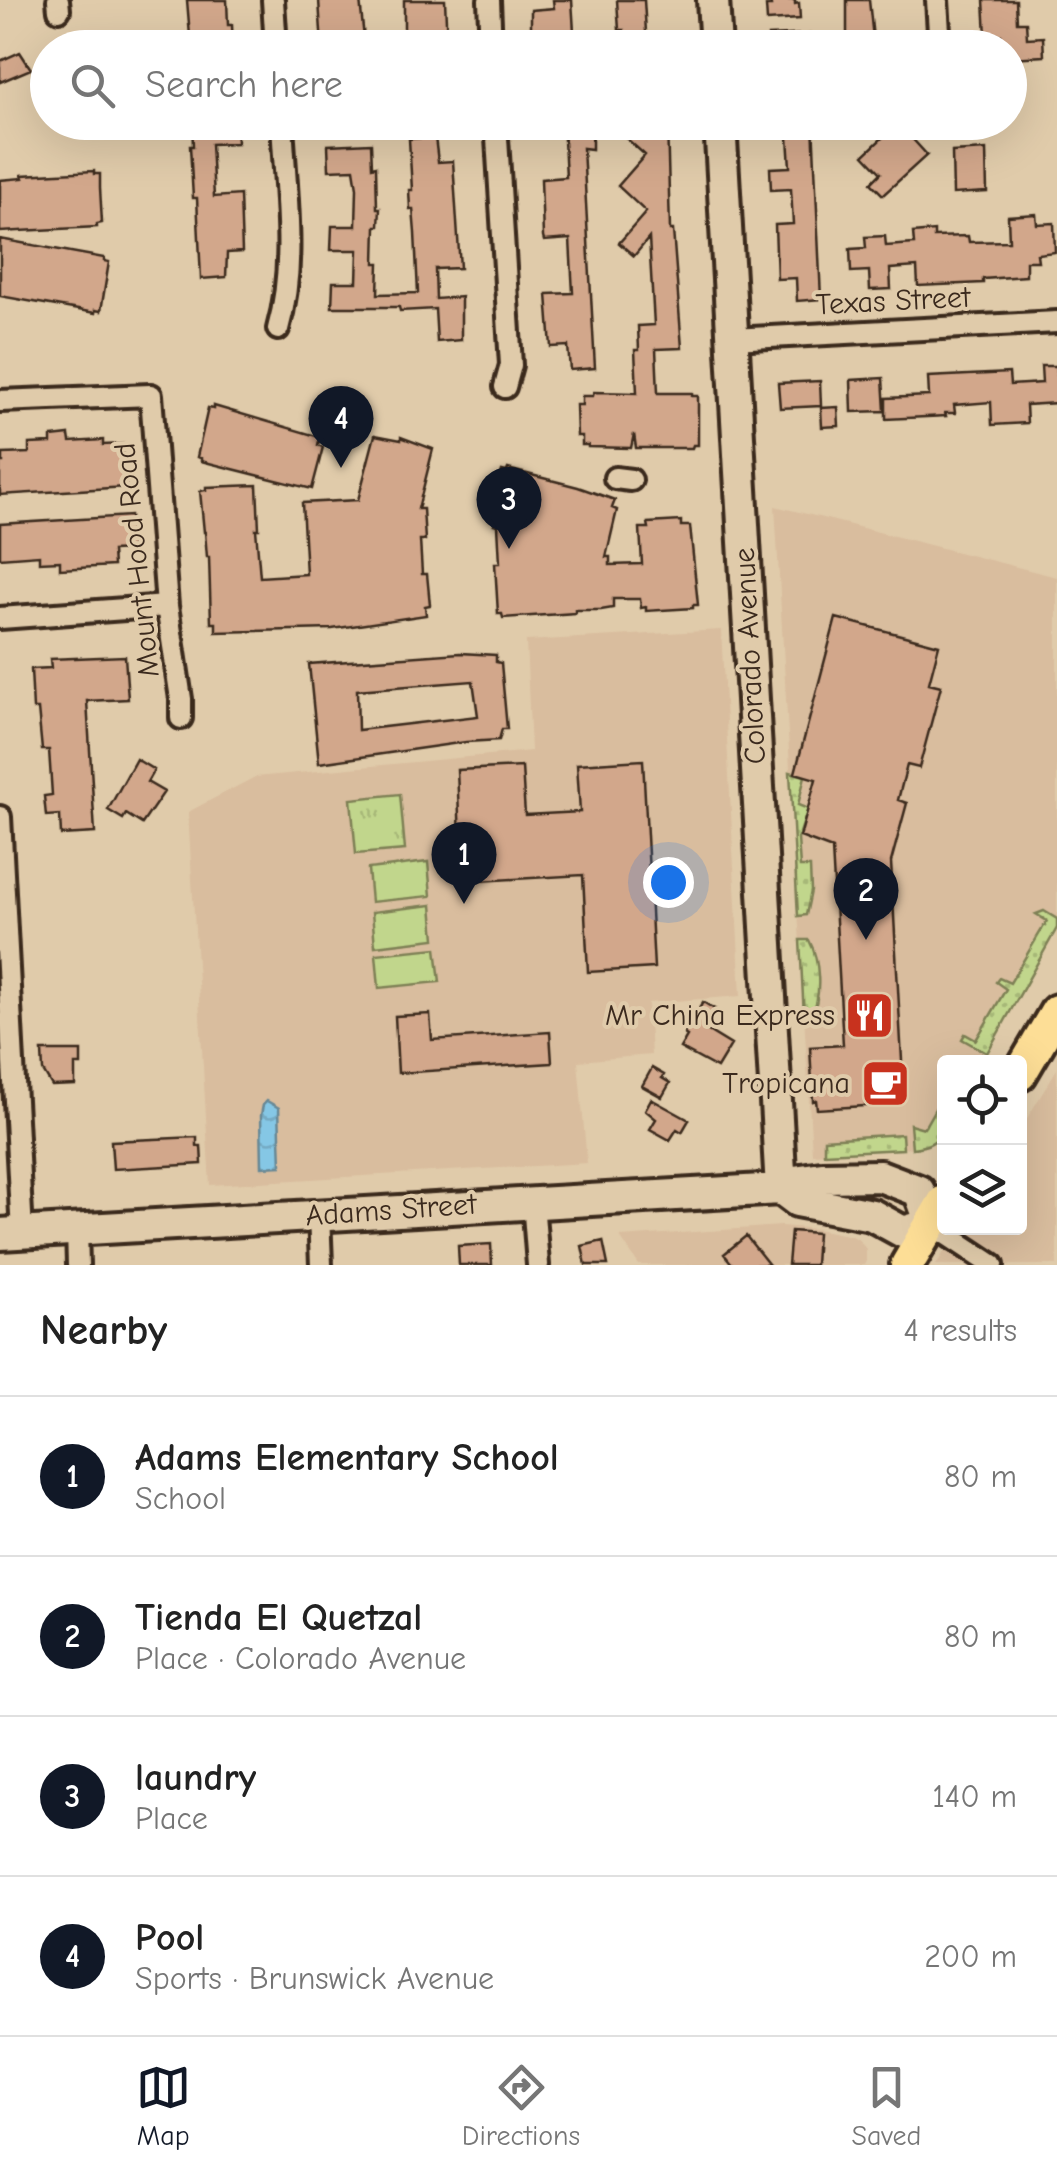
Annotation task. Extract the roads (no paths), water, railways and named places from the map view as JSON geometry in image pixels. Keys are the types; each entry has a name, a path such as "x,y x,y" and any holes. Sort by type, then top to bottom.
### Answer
{"main road":[{"path":"1027,1062 1057,1010"},
{"path":"907,1265 937,1215"}],"street":[{"path":"272,0 274,30"},
{"path":"488,0 490,30"},
{"path":"713,0 715,30"},
{"path":"937,0 939,30"},
{"path":"278,329 289,257 283,140"},
{"path":"497,140 511,365 505,387"},
{"name":"Colorado Avenue","path":"721,140 781,1189"},
{"name":"Texas Street","path":"732,339 1057,322"},
{"name":"Mount Hood Road","path":"0,401 151,395 167,606 182,700 181,718"},
{"path":"0,618 167,606"},
{"path":"0,816 11,1233"},
{"name":"Adams Street","path":"11,1233 781,1189 808,1179 880,1176 919,1190 937,1212"},
{"name":"Adams Street","path":"781,1189 798,1201 872,1215 903,1232 937,1214"},
{"path":"533,1201 538,1265"},
{"path":"319,1214 320,1265"},
{"path":"77,1230 78,1265"},
{"path":"961,1235 993,1265"}],"water":[{"path":"267,1101 279,1108 281,1166 262,1167 261,1115"}],"place":[{"name":"Pool","path":"341,468"},
{"name":"laundry","path":"509,549"},
{"name":"Adams Elementary School","path":"464,904"},
{"name":"Tienda El Quetzal","path":"866,940"},
{"name":"Mr China Express","path":"870,1015"},
{"name":"Tropicana","path":"885,1083"}]}
